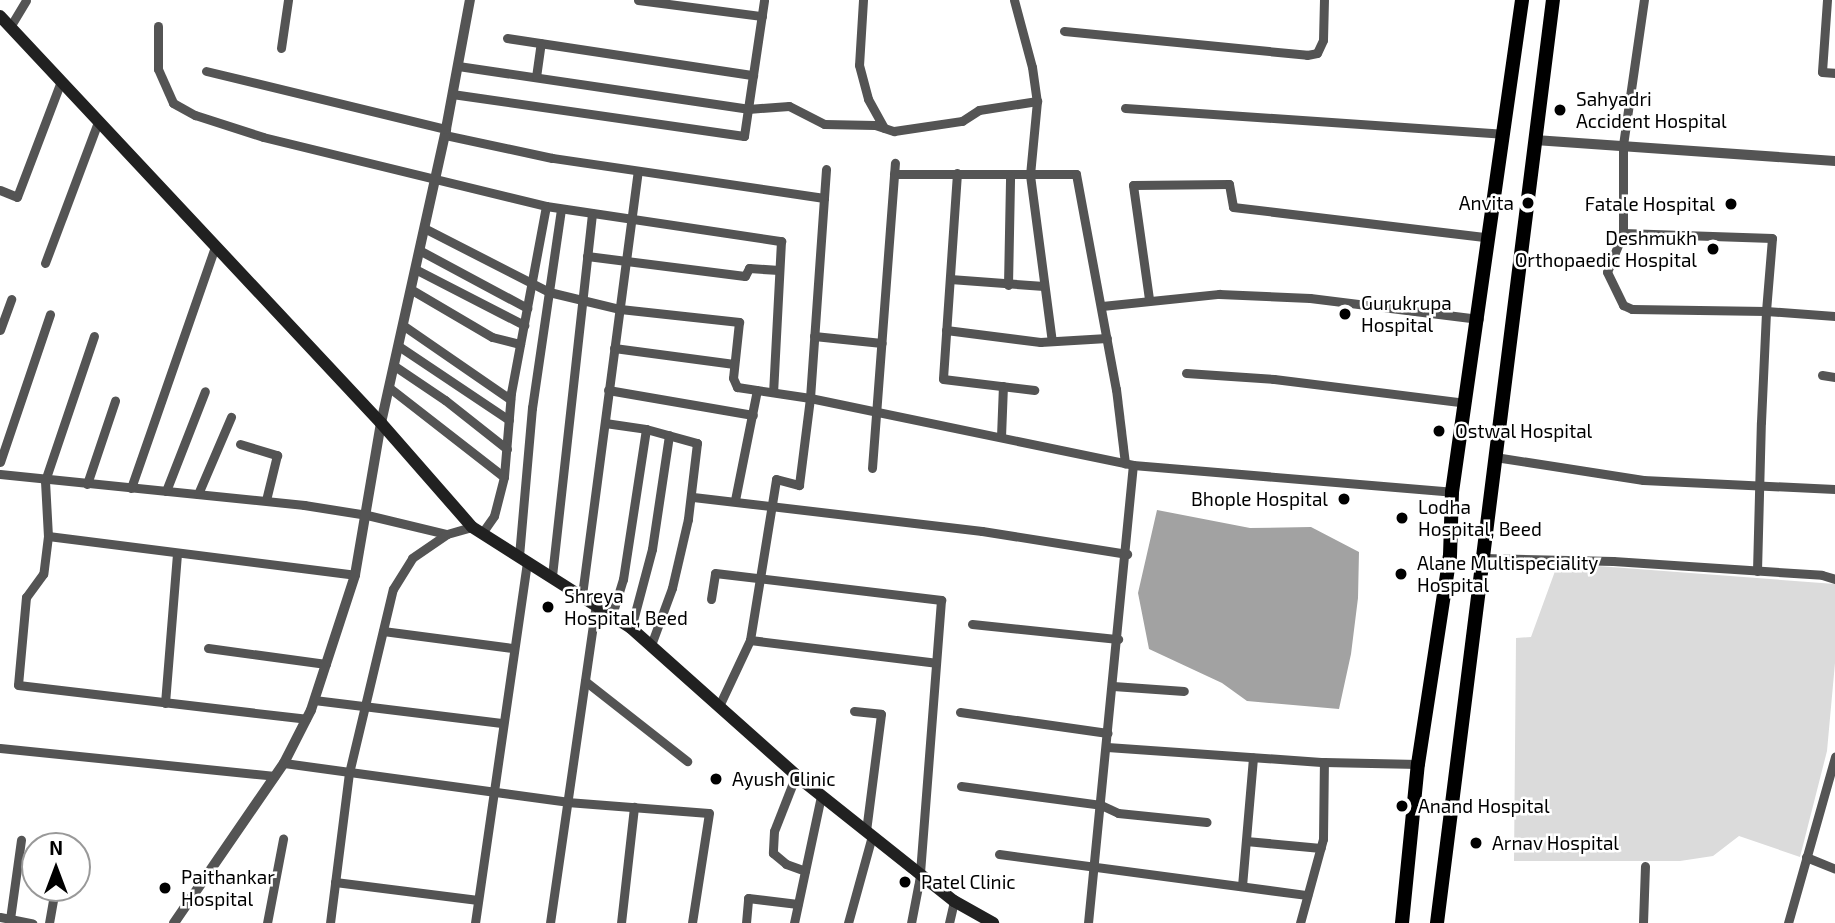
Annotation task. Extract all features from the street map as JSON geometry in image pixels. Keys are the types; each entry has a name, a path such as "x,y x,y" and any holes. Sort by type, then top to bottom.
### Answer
{"main road":[{"path":"1402,923 1418,764 1450,556 1452,492 1479,319 1486,237 1522,0"},
{"path":"1437,923 1553,0"},
{"path":"0,16 381,423 477,530 631,628 821,796 920,876 954,901 993,923"}],"street":[{"path":"10,27 26,0"},
{"path":"281,48 288,0"},
{"path":"175,923 284,763 314,700 355,575 368,515 381,423 396,367 470,0"},
{"path":"638,0 762,16"},
{"path":"453,94 744,136 764,0"},
{"path":"863,0 859,65 867,99 884,128"},
{"path":"1014,0 1032,67 1037,102 1030,175 1052,341"},
{"path":"1064,32 1307,55 1317,53 1322,40 1324,0"},
{"path":"1644,0 1623,147 1623,233 1607,272 1623,305 1632,309 1766,311 1835,316"},
{"path":"1827,0 1822,72 1835,73"},
{"path":"158,26 158,69 173,103 195,115 263,137 546,206 780,241 773,393"},
{"path":"507,38 753,75"},
{"path":"537,77 541,43"},
{"path":"458,66 748,109 789,106 824,124 894,131 962,121 979,110 1037,102"},
{"path":"206,71 552,158 824,198"},
{"path":"0,190 17,197 61,81"},
{"path":"1125,108 1502,134"},
{"path":"45,263 98,122"},
{"path":"1535,140 1835,161"},
{"path":"872,468 895,163"},
{"path":"719,706 750,640 776,479 799,485 810,398 826,169"},
{"path":"582,595 638,172"},
{"path":"957,173 943,379 1034,390"},
{"path":"894,174 1076,174 1129,464 1126,554 1088,923"},
{"path":"1008,285 1010,176"},
{"path":"1149,299 1133,185 1228,184 1233,208 1486,237"},
{"path":"0,474 45,481 266,500 368,515 447,534 477,530 494,516 504,477 510,399 546,206"},
{"path":"475,923 513,649 523,558 532,408 561,209"},
{"path":"552,576 593,213"},
{"path":"424,228 549,292 620,309 739,322 733,378 737,387 876,410 1129,464 1452,492"},
{"path":"1623,233 1772,238 1766,311 1757,571"},
{"path":"131,488 215,247"},
{"path":"419,250 527,308"},
{"path":"587,256 745,276 750,268 779,270"},
{"path":"415,269 524,325"},
{"path":"950,279 1044,286"},
{"path":"412,290 492,337 520,344"},
{"path":"1102,306 1149,299 1219,294 1310,298 1479,319"},
{"path":"0,330 11,299"},
{"path":"0,461 50,314"},
{"path":"404,326 510,399"},
{"path":"946,330 1052,341 1107,338"},
{"path":"94,335 45,481 48,536 43,574 26,597 18,685 306,719"},
{"path":"814,336 881,343"},
{"path":"400,347 509,420"},
{"path":"614,348 734,364"},
{"path":"396,367 445,400 507,449"},
{"path":"1186,373 1275,379 1466,402"},
{"path":"1822,375 1835,377"},
{"path":"1001,437 1003,386"},
{"path":"391,389 504,477"},
{"path":"608,390 753,415"},
{"path":"735,500 757,390"},
{"path":"166,491 205,391"},
{"path":"87,484 115,401"},
{"path":"198,494 231,418"},
{"path":"605,423 646,429 697,443 693,497 672,588 651,645"},
{"path":"612,615 623,579 646,429"},
{"path":"631,628 652,549 669,435"},
{"path":"240,443 277,455 266,500"},
{"path":"1495,457 1643,480 1835,489"},
{"path":"693,497 982,531 1126,554"},
{"path":"330,923 349,773 393,589 412,558 447,534"},
{"path":"48,536 355,575"},
{"path":"165,703 177,553"},
{"path":"1483,558 1613,561 1822,575 1835,579"},
{"path":"711,599 715,573 941,600 920,876 911,923"},
{"path":"550,923 596,604"},
{"path":"972,624 1118,639"},
{"path":"383,631 513,649"},
{"path":"750,640 936,663"},
{"path":"208,649 326,664"},
{"path":"584,681 687,761"},
{"path":"1113,686 1184,691"},
{"path":"314,700 502,723"},
{"path":"848,923 869,834 881,714 854,711"},
{"path":"960,712 1108,733"},
{"path":"1107,747 1324,762 1418,764"},
{"path":"0,748 275,776"},
{"path":"1242,886 1253,757"},
{"path":"1788,923 1835,757"},
{"path":"1300,923 1321,848 1325,806 1324,762"},
{"path":"284,763 567,802 709,813 692,923"},
{"path":"796,775 774,831 773,853 786,864 806,871"},
{"path":"961,786 1101,805 1118,813 1207,821"},
{"path":"794,923 821,796"},
{"path":"621,923 634,807"},
{"path":"267,923 283,839"},
{"path":"21,840 5,918 32,923"},
{"path":"1246,841 1321,848"},
{"path":"999,854 1307,895"},
{"path":"1806,857 1835,869"},
{"path":"1643,923 1645,866"},
{"path":"335,882 478,900"},
{"path":"746,923 748,898 798,904"},
{"path":"949,923 954,901"},
{"path":"49,923 53,902"}],"shaded area":[{"path":"1157,510 1250,528 1311,527 1359,552 1358,598 1351,654 1339,709 1247,701 1222,683 1149,649 1138,593"},
{"path":"1558,563 1835,584 1835,663 1827,751 1800,857 1739,836 1713,856 1680,861 1514,861 1516,638 1531,637"}],"place":[{"name":"Sahyadri Accident Hospital","path":"1560,110"},
{"name":"Anvita","path":"1528,203"},
{"name":"Fatale Hospital","path":"1731,204"},
{"name":"Deshmukh Orthopaedic Hospital","path":"1713,249"},
{"name":"Gurukrupa Hospital","path":"1345,314"},
{"name":"Ostwal Hospital","path":"1439,431"},
{"name":"Bhople Hospital","path":"1344,499"},
{"name":"Lodha Hospital, Beed","path":"1402,518"},
{"name":"Alane Multispeciality Hospital","path":"1401,574"},
{"name":"Shreya Hospital, Beed","path":"548,607"},
{"name":"Ayush Clinic","path":"716,779"},
{"name":"Anand Hospital","path":"1402,806"},
{"name":"Arnav Hospital","path":"1476,843"},
{"name":"Patel Clinic","path":"905,882"},
{"name":"Paithankar Hospital","path":"165,888"}]}
